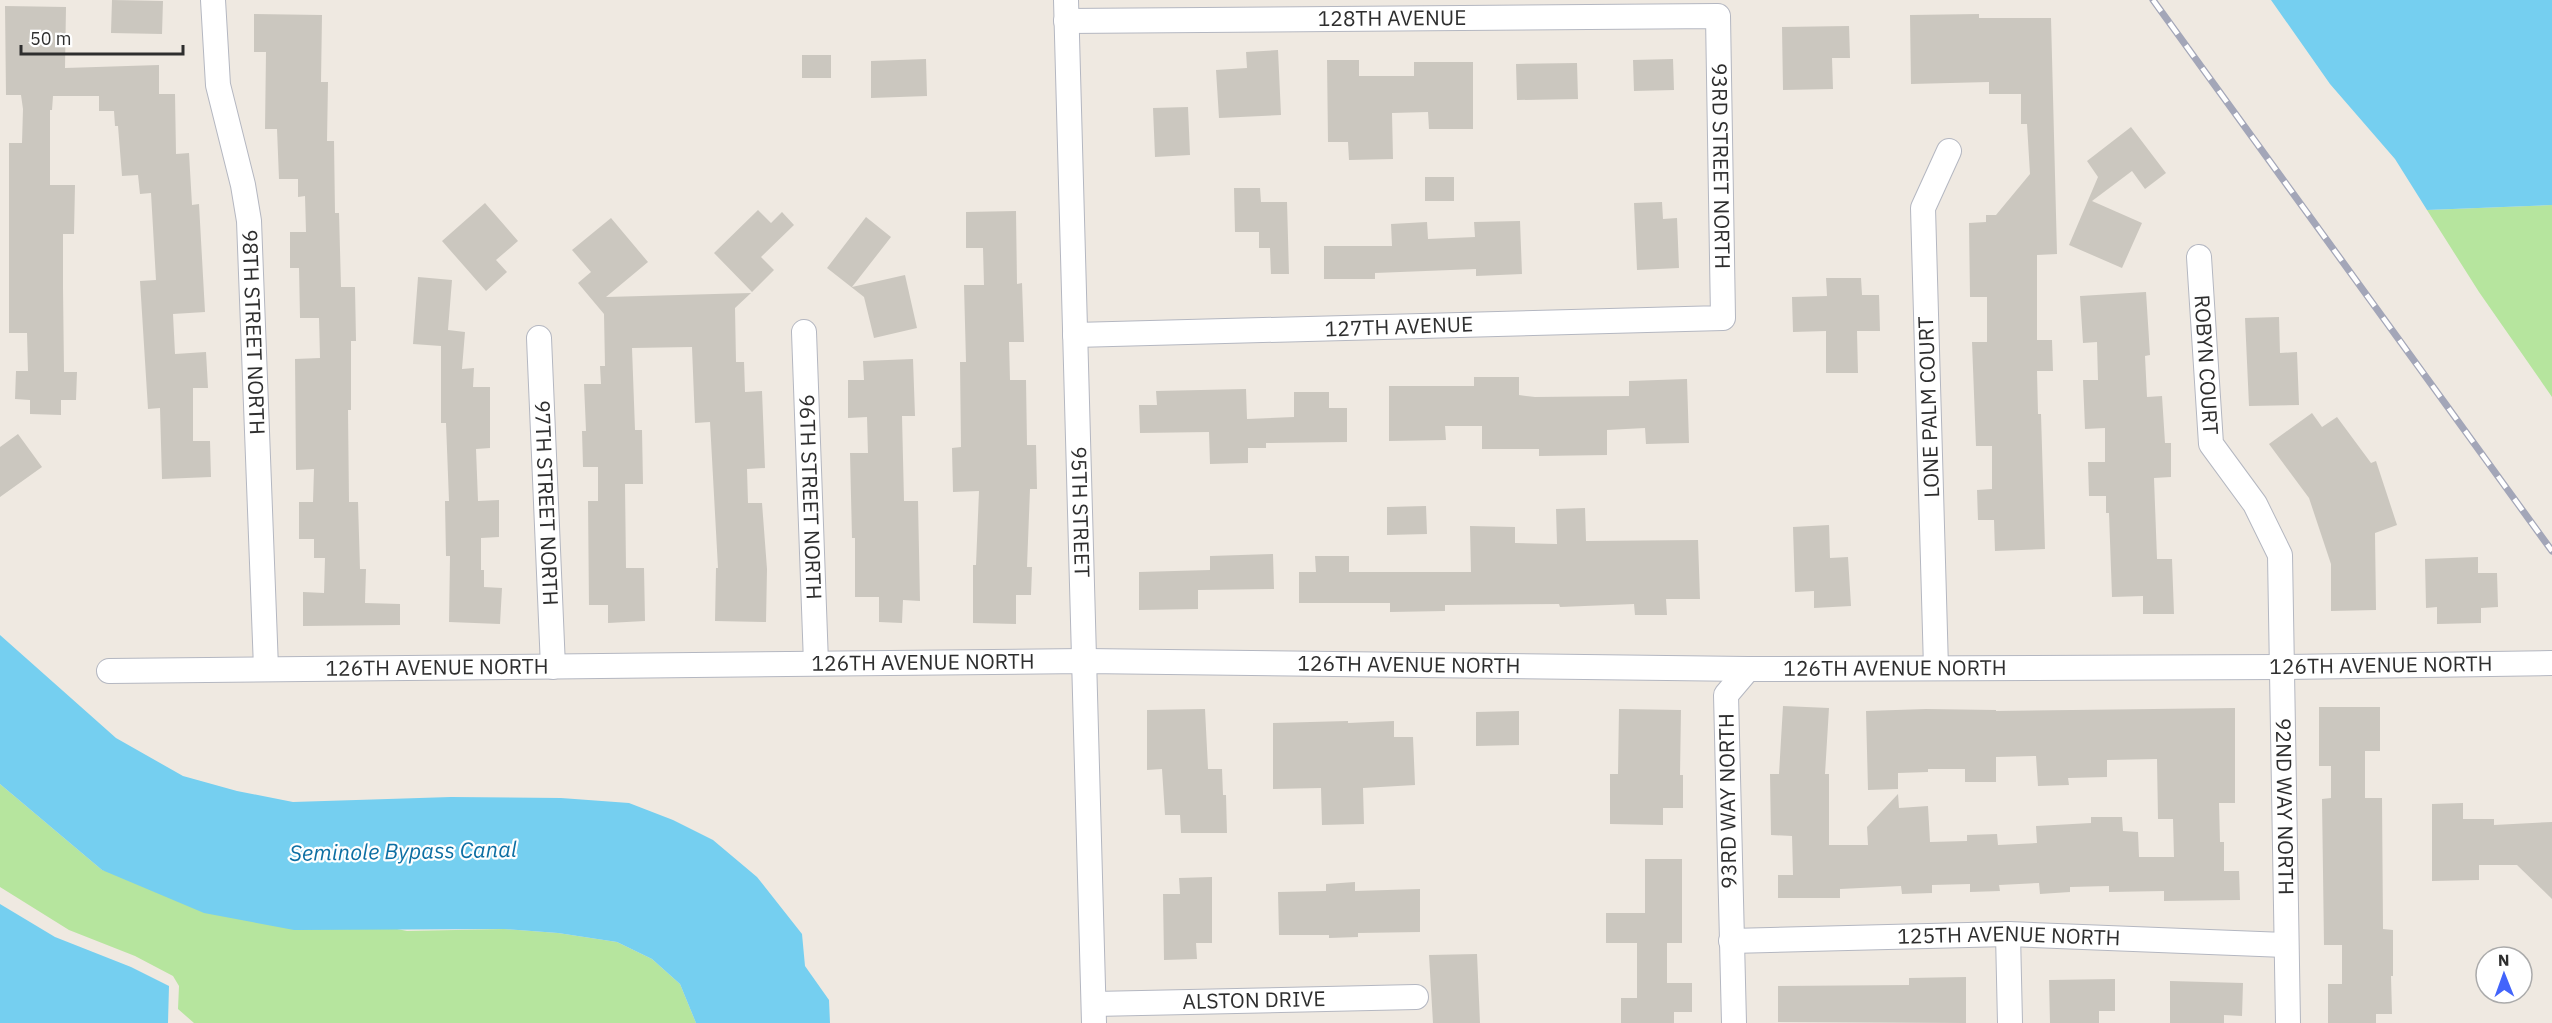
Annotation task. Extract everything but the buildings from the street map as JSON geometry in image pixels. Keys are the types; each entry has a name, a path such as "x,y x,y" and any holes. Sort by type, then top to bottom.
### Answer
{"street":[{"name":"98TH STREET NORTH","path":"213,0 218,85 243,185 250,239 266,668"},
{"name":"128TH AVENUE","path":"1066,10 1718,16"},
{"name":"95TH STREET","path":"1066,10 1094,1013"},
{"name":"93RD STREET NORTH","path":"1718,16 1723,318"},
{"name":"LONE PALM COURT","path":"1936,668 1923,208 1949,151"},
{"name":"ROBYN COURT","path":"2199,257 2211,444 2255,504 2280,555 2281,667"},
{"name":"127TH AVENUE","path":"1075,335 1723,318"},
{"name":"96TH STREET NORTH","path":"804,332 816,663"},
{"name":"97TH STREET NORTH","path":"539,338 554,667"},
{"name":"126TH AVENUE NORTH","path":"109,671 1085,661 1748,669 2281,667 2552,663"},
{"name":"92ND WAY NORTH","path":"2281,667 2288,1023"},
{"name":"93RD WAY NORTH","path":"1734,1023 1726,694 1748,669"},
{"name":"125TH AVENUE NORTH","path":"1731,940 2008,934 2285,945"},
{"path":"2008,934 2010,1023"},
{"name":"ALSTON DRIVE","path":"1094,1013 1416,997"}],"green space":[{"path":"2552,205 2552,397 2479,292 2427,210"},
{"path":"0,784 102,870 407,931 504,929 558,933 617,942 652,959 680,984 696,1023 194,1023 178,1009 179,986 173,976 135,956 69,930 0,887"}],"water":[{"path":"2271,0 2552,0 2552,205 2427,210 2395,159 2330,84"},
{"name":"Seminole Bypass Canal","path":"0,635 116,738 183,776 237,791 293,802 451,797 561,798 629,803 673,820 713,840 757,877 802,934 805,966 829,1000 830,1023 696,1023 680,984 652,959 617,942 558,933 504,929 294,930 204,913 102,870 0,784"},
{"path":"0,904 55,937 131,967 169,986 168,1023 0,1023"}],"railway":[{"path":"2153,0 2552,551"}]}
